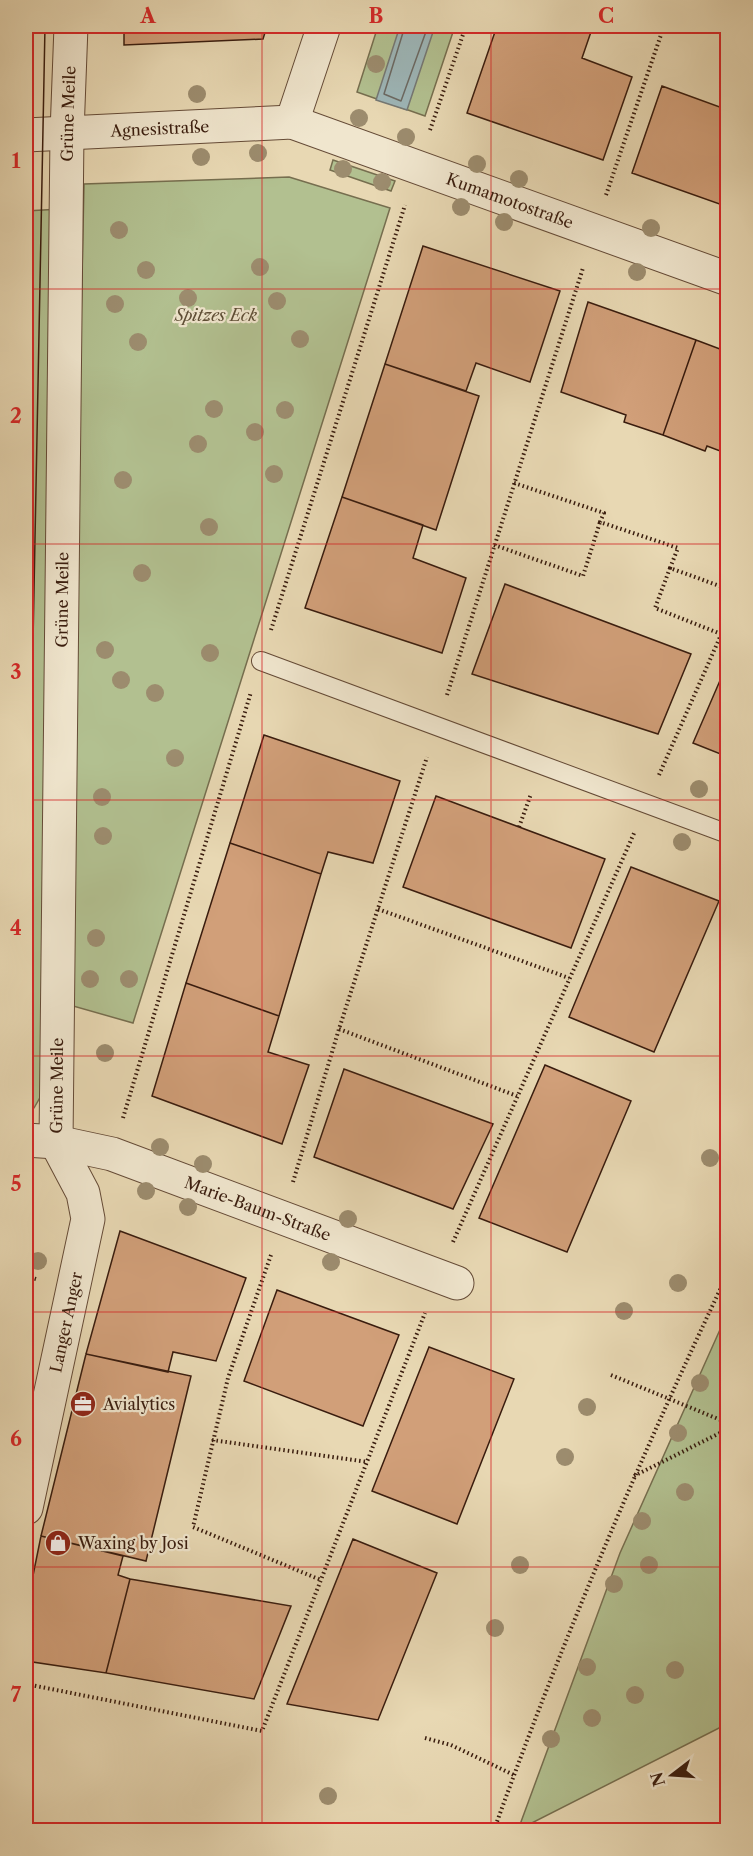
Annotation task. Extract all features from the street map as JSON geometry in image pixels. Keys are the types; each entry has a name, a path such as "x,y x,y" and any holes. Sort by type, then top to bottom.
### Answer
{"street":[{"name":"Grüne Meile","path":"41,1141 71,26"},
{"path":"292,122 324,26"},
{"name":"Agnesistraße","path":"26,135 292,122"},
{"name":"Kumamotostraße","path":"292,122 595,229 728,279"},
{"name":"Marie-Baum-Straße","path":"41,1141 112,1154 448,1280"},
{"name":"Langer Anger","path":"26,1508 88,1220 83,1193 41,1141"}],"lane":[{"path":"261,661 728,834"}],"path":[{"path":"417,166 465,26"},
{"path":"321,1580 193,1527 212,1440 228,1378 282,1217 339,1029 595,229 664,26"},
{"path":"494,545 583,576 604,513 514,483"},
{"path":"600,522 678,548 655,608 721,634"},
{"path":"670,568 728,589"},
{"path":"26,1684 262,1731 369,1462 448,1280 517,1096 728,619"},
{"path":"378,909 569,978"},
{"path":"339,1029 517,1096"},
{"path":"494,1830 571,1627 634,1476 728,1273"},
{"path":"611,1375 728,1423"},
{"path":"634,1476 728,1430"},
{"path":"212,1440 369,1462"},
{"path":"425,1738 451,1745 514,1775"}],"green space":[{"path":"378,26 455,26 425,116 357,92"},
{"path":"333,160 395,181 391,191 330,170"},
{"name":"Spitzes Eck","path":"289,177 390,208 133,1023 66,1004 84,184"},
{"path":"60,209 42,1094 34,1108 26,1111 26,211"},
{"path":"727,1314 727,1724 518,1830 620,1553"}],"water":[{"path":"400,26 435,26 407,110 376,100"}],"building":[{"path":"124,26 267,26 263,39 124,45"},
{"path":"497,26 593,26 582,58 632,77 603,160 467,113"},
{"path":"662,86 728,110 728,207 632,173"},
{"path":"423,246 560,291 530,382 476,363 466,391 385,364"},
{"path":"588,302 696,340 663,435 624,422 626,415 561,392"},
{"path":"696,340 728,352 728,454 707,446 705,451 663,435"},
{"path":"385,364 479,396 436,530 342,497"},
{"path":"342,497 423,525 413,558 466,578 442,653 305,608"},
{"path":"505,584 691,654 658,734 472,674"},
{"path":"728,662 728,757 693,743"},
{"path":"264,735 400,781 373,863 328,852 321,874 230,843"},
{"path":"436,796 605,859 571,948 403,887"},
{"path":"230,843 321,874 279,1016 186,983"},
{"path":"631,867 719,901 654,1052 569,1017"},
{"path":"186,983 279,1016 268,1052 309,1065 282,1144 152,1096"},
{"path":"545,1065 631,1101 567,1252 479,1218"},
{"path":"344,1069 493,1124 453,1209 314,1157"},
{"path":"120,1231 246,1278 216,1361 173,1352 168,1372 86,1354"},
{"path":"277,1290 399,1335 363,1426 244,1381"},
{"path":"429,1347 514,1379 457,1524 372,1491"},
{"path":"86,1354 191,1376 146,1561 41,1536"},
{"path":"41,1536 123,1556 118,1575 130,1579 106,1673 26,1661 26,1610"},
{"path":"353,1539 437,1573 378,1720 287,1704"},
{"path":"130,1579 291,1606 254,1699 106,1673"}],"tram line":[{"path":"26,26 26,36"},
{"path":"26,1000 45,26"}],"place":[{"name":"Avialytics","path":"83,1404"},
{"name":"Waxing by Josi","path":"58,1543"}]}
